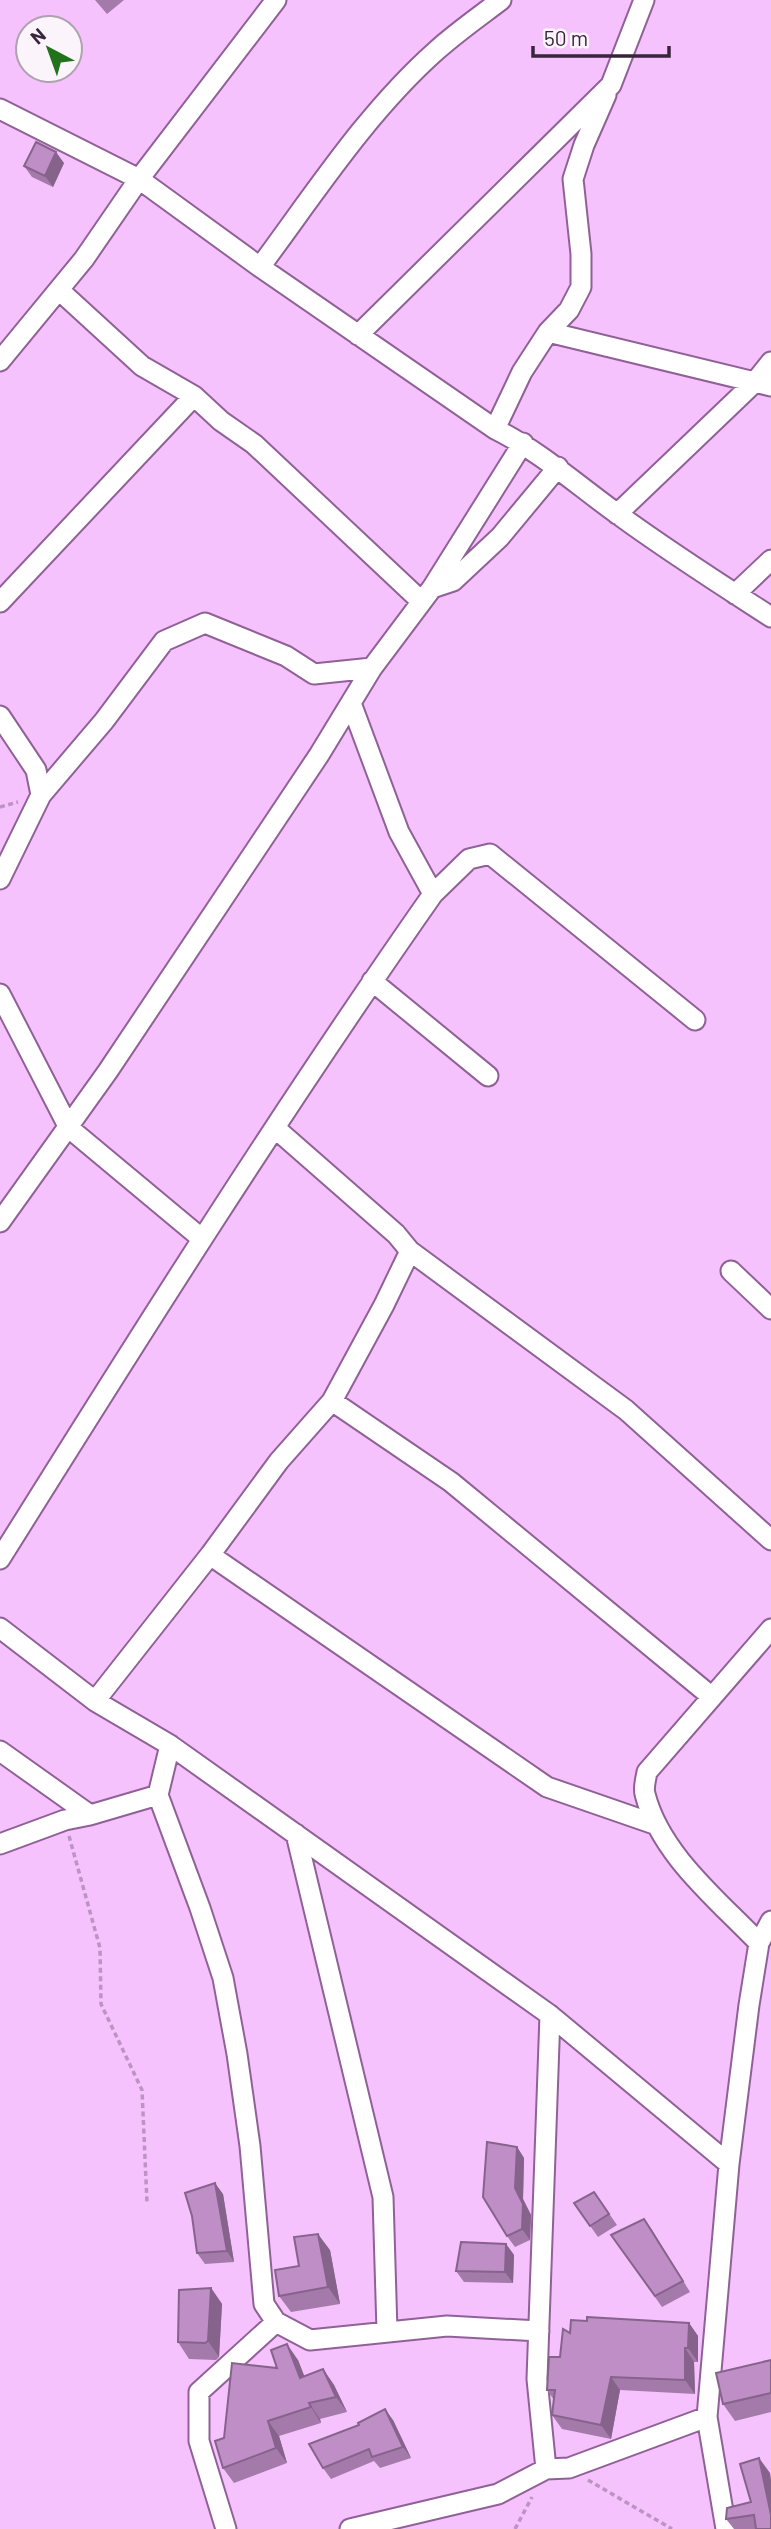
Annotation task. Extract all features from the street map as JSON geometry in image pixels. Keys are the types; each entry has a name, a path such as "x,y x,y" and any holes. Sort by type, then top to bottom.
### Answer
{"street":[{"path":"0,361 84,259 139,179 276,0"},
{"path":"260,267 391,96 437,49 501,0"},
{"path":"495,429 522,372 548,332 569,310 581,287 581,254 573,179 584,145 644,0"},
{"path":"358,335 611,85"},
{"path":"0,108 139,179 358,335 495,429 523,443 617,514 771,617"},
{"path":"59,290 142,366 194,396 221,421 254,444 427,594"},
{"path":"548,332 763,384"},
{"path":"617,514 763,384 771,362"},
{"path":"0,602 194,396"},
{"path":"0,1222 69,1128 312,766 372,668 427,594 523,443"},
{"path":"427,594 453,582 499,537 558,467"},
{"path":"735,594 771,560"},
{"path":"0,879 41,795 104,721 164,641 205,624 286,656 314,674 372,668"},
{"path":"351,703 399,832 433,894"},
{"path":"0,716 36,770 41,795"},
{"path":"0,1559 201,1238 372,981 433,894 469,859 490,854 695,1020"},
{"path":"372,981 488,1076"},
{"path":"0,994 69,1128 201,1238"},
{"path":"275,1128 396,1234 410,1251 626,1410 771,1540"},
{"path":"95,1700 210,1555 279,1461 332,1401 410,1251"},
{"path":"731,1270 771,1309"},
{"path":"332,1401 451,1482 712,1697"},
{"path":"210,1555 547,1787 657,1825"},
{"path":"0,1628 95,1700 170,1745 550,2015 729,2164"},
{"path":"759,1942 681,1862 657,1825 644,1791 647,1772 771,1629"},
{"path":"170,1745 158,1796 223,1978 250,2146 264,2304 276,2322 310,2340 447,2326 539,2331"},
{"path":"0,1751 90,1815"},
{"path":"0,1844 65,1820 158,1796"},
{"path":"296,1834 383,2197 387,2331"},
{"path":"726,2529 707,2417 729,2164 749,2005 759,1942 771,1921"},
{"path":"546,2469 537,2379 550,2015"},
{"path":"226,2529 199,2441 199,2392 276,2322"},
{"path":"350,2529 498,2494 546,2469 569,2468 707,2417"}],"path":[{"path":"65,1820 100,1948 101,2004 142,2090 147,2203"},
{"path":"569,2468 672,2529"}],"building":[{"path":"36,142 56,152 45,176 24,166"},
{"path":"487,2142 517,2147 515,2188 523,2204 522,2229 507,2236 483,2197"},
{"path":"215,2183 227,2251 197,2253 192,2216 185,2193"},
{"path":"594,2192 609,2214 590,2226 574,2203"},
{"path":"644,2219 683,2281 655,2296 611,2235"},
{"path":"318,2234 328,2287 279,2296 275,2270 299,2266 294,2237"},
{"path":"461,2242 506,2244 505,2272 456,2271"},
{"path":"211,2288 208,2341 178,2342 179,2290"},
{"path":"587,2317 689,2323 688,2348 685,2348 685,2380 611,2377 601,2425 552,2415 555,2390 547,2390 549,2357 560,2357 563,2329 570,2333 571,2320 587,2321"},
{"path":"287,2344 300,2378 323,2369 336,2397 309,2403 311,2407 268,2421 276,2448 223,2468 215,2441 224,2438 232,2363 277,2368 271,2350"},
{"path":"771,2360 771,2393 723,2404 716,2373"},
{"path":"385,2409 403,2447 372,2457 369,2449 323,2468 309,2444 359,2425 358,2423"},
{"path":"759,2458 771,2515 771,2529 756,2529 754,2515 726,2519 727,2508 751,2502 740,2464"}]}
